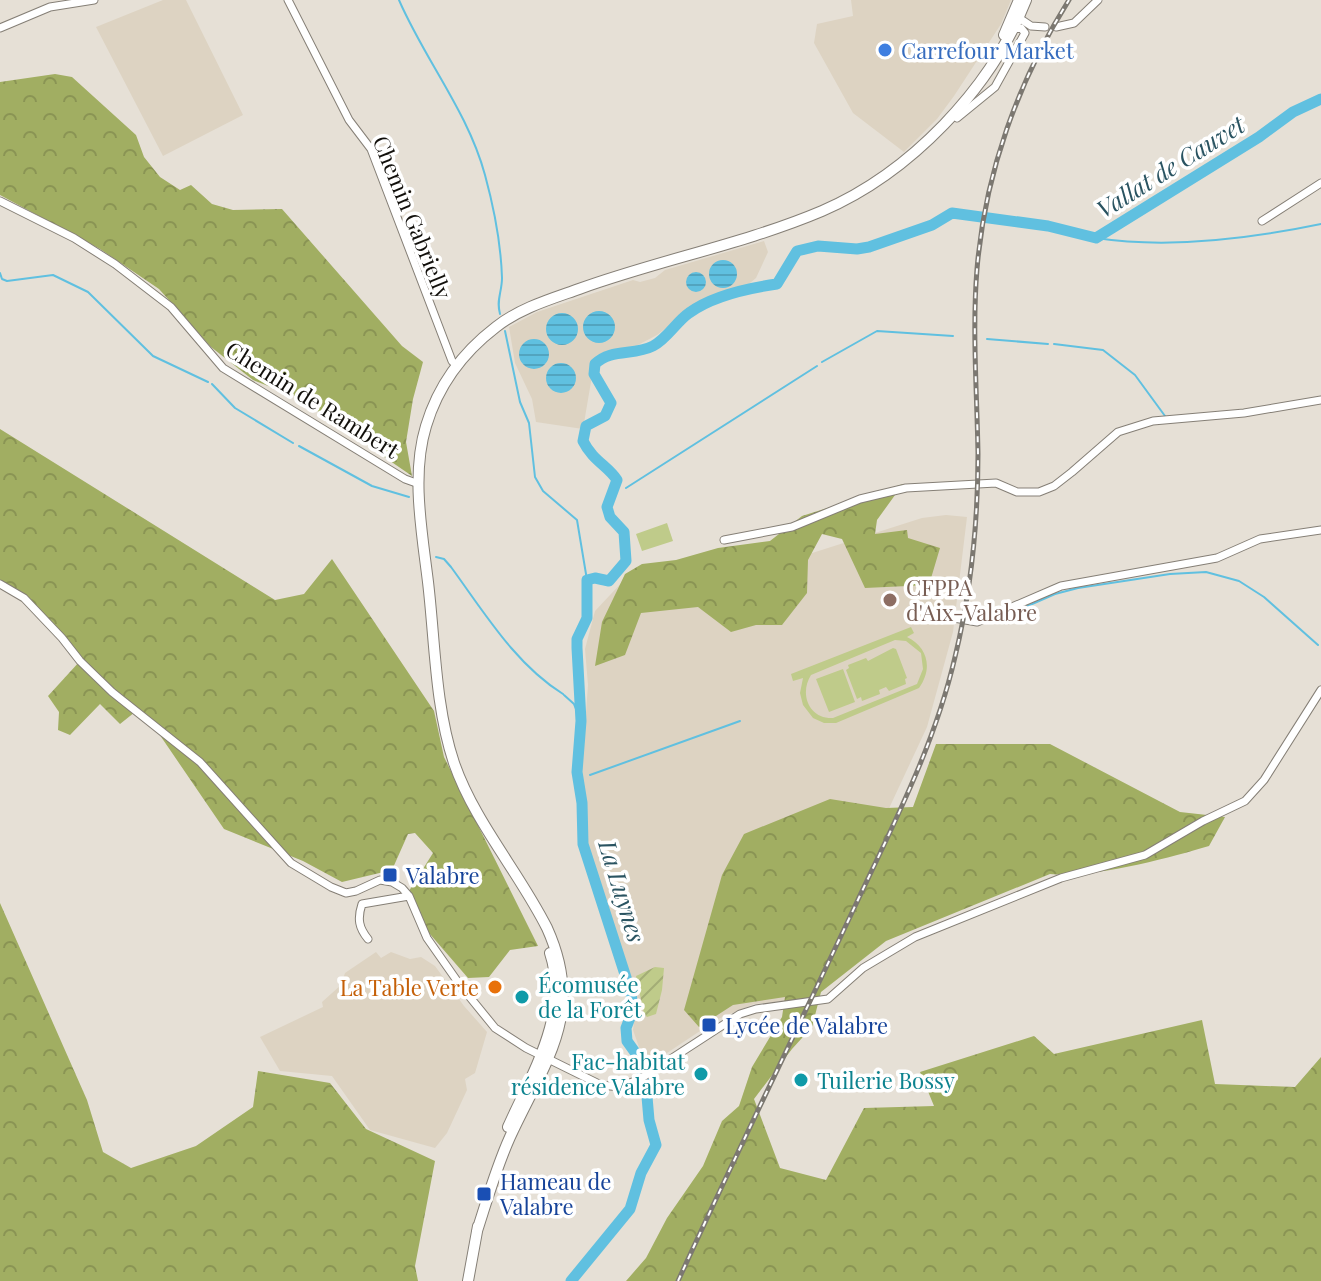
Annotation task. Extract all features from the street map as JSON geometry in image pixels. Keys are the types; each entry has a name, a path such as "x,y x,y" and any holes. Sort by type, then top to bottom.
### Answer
{"main road":[{"path":"958,113 1004,35 1019,0"},
{"path":"468,1281 491,1169 546,1059 563,1016 564,981 556,949 469,796 450,746 437,666 419,484 421,448 435,401 456,365 497,326 529,308 648,265 780,226 836,204 911,156 958,113 1013,29 1026,0"}],"street":[{"path":"0,28 50,7 94,0"},
{"name":"Chemin Gabrielly","path":"288,0 349,120 371,149 456,365"},
{"path":"1060,27 1081,19 1098,0"},
{"path":"1019,18 1031,26 1045,27"},
{"path":"1262,221 1321,183"},
{"name":"Chemin de Rambert","path":"0,201 74,238 115,264 171,307 223,368 405,479 419,484"},
{"path":"724,540 792,527 860,499 906,488 996,483 1017,492 1039,492 1054,486 1118,432 1153,421 1244,413 1321,400"},
{"path":"954,618 977,622 1061,586 1217,558 1260,539 1321,530"},
{"path":"0,584 24,598 112,692 200,762 291,863 346,893 373,881 392,882 409,896 427,938 495,1028 546,1059 612,1087 644,1076 740,1014 828,999 863,968 915,937 1061,878 1145,855 1245,801 1253,796 1264,780 1321,690"},
{"path":"368,939 361,931 359,920 362,904 409,896"}],"shaded area":[{"path":"163,0 186,0 243,115 163,156 96,27"},
{"path":"851,0 1011,0 1001,24 954,96 937,119 904,152 853,113 814,43 817,24 853,16"},
{"path":"764,241 768,252 756,278 744,288 694,306 657,335 594,364 583,429 536,422 532,399 515,363 509,327 537,312 633,280 640,282 655,278 665,270"},
{"path":"946,515 967,517 953,632 927,727 800,999 754,1004 718,1019 646,1067 633,1030 637,1000 586,841 582,768 588,685 585,649 595,611 626,578 734,578 922,518"},
{"path":"376,952 381,958 391,952 410,959 421,957 435,966 487,1032 475,1073 465,1079 467,1090 447,1133 435,1148 370,1130 332,1076 280,1071 260,1037 323,1007 322,1002 341,985 345,973"}],"green space":[{"path":"55,74 72,77 136,135 144,157 160,177 180,190 191,185 212,204 233,210 282,209 402,346 423,362 406,442 412,476 297,397 253,380 211,347 159,289 100,249 0,195 0,82"},
{"path":"0,429 275,600 304,594 332,559 434,711 444,757 538,946 510,950 489,977 468,978 429,933 409,891 433,853 415,833 408,834 392,870 342,882 303,861 224,829 153,725 135,712 120,724 100,704 70,735 58,730 59,712 48,696 80,661 24,598 0,584"},
{"path":"903,484 877,520 875,534 907,530 908,538 940,548 929,585 865,588 842,539 822,534 808,560 807,593 782,625 756,625 731,632 698,607 641,613 625,655 595,666 602,622 625,574 642,564 770,541 802,516"},
{"path":"667,523 673,541 642,551 636,534"},
{"path":"911,627 914,633 907,637 920,647 927,666 919,688 836,723 824,723 813,718 803,705 800,693 803,678 793,681 791,674","holes":["895,640 906,641 921,653 923,669 917,684 833,718 812,710 806,697 811,675"]},
{"path":"893,648 907,678 906,684 889,691 886,687 879,690 880,694 862,701 861,697 857,699 846,670 848,665 866,658 868,661"},
{"path":"843,669 855,702 829,712 816,679"},
{"path":"936,744 1050,744 1180,812 1225,817 1209,846 1107,871 1050,874 886,941 821,992 812,1027 754,1099 780,1168 826,1180 864,1108 934,1106 920,1072 1034,1036 1054,1054 1202,1020 1215,1084 1295,1087 1321,1057 1321,1281 626,1281 646,1258 667,1218 703,1166 722,1121 739,1106 752,1067 782,1017 785,997 733,1005 699,1027 684,1010 722,875 744,834 830,799 886,808 913,807"},
{"path":"0,903 87,1100 103,1152 131,1168 196,1146 253,1107 258,1071 330,1083 366,1129 435,1161 415,1266 418,1281 0,1281"},
{"path":"655,967 664,968 662,990 656,1014 647,1017 636,976"}],"water":[{"path":"723,260 733,264 737,274 733,284 723,288 713,284 709,274 713,264"},
{"path":"692,272 700,272 706,282 700,292 692,292 686,286 686,278"},
{"path":"599,311 610,316 615,327 610,338 599,343 588,338 583,327 588,316"},
{"path":"562,313 573,318 578,329 573,340 562,345 551,340 546,329 551,318"},
{"path":"534,339 545,343 549,354 545,365 534,369 523,365 519,354 523,343"},
{"path":"561,363 572,367 576,378 572,389 561,393 550,389 546,378 550,367"}],"waterway":[{"path":"399,0 468,130 485,175 500,253 500,314"},
{"name":"Vallat de Cauvet","path":"571,1281 630,1209 641,1173 656,1145 649,1120 646,1085 637,1055 627,1041 626,1028 633,1010 631,993 583,844 582,803 577,772 581,721 577,639 587,618 587,580 609,581 626,561 624,532 610,517 607,507 617,480 591,454 583,441 586,426 605,416 611,403 594,374 595,364 608,356 653,346 684,317 720,297 777,284 797,251 818,246 869,247 932,225 952,213 1048,226 1096,238 1259,137 1293,112 1321,99"},
{"path":"1096,238 1151,243 1208,241 1321,224"},
{"path":"0,273 2,279 7,281 53,275 88,292 153,356 208,382"},
{"path":"505,331 520,402 529,423 535,477 543,491 577,520 587,580"},
{"path":"822,362 877,331 953,336"},
{"path":"987,339 1048,344"},
{"path":"1054,344 1103,350 1135,375 1165,416"},
{"path":"626,488 817,366"},
{"path":"212,384 235,408 293,443"},
{"path":"299,446 372,486 409,497"},
{"name":"Vallat de Cauvet","path":"609,500 614,496"},
{"path":"436,557 444,559 451,567 515,652 563,694"},
{"path":"996,620 1055,594 1078,588 1170,574 1206,572 1239,581 1264,597 1318,645"},
{"path":"564,695 574,704 581,721"},
{"path":"590,775 740,721"}],"railway":[{"path":"678,1281 899,813 947,689 965,607 977,505 975,315 981,233 996,163 1007,129 1034,63 1069,0"}],"place":[{"name":"Carrefour Market","path":"885,50"},
{"name":"CFPPA d'Aix-Valabre","path":"890,600"},
{"name":"Valabre","path":"390,875"},
{"name":"La Table Verte","path":"495,987"},
{"name":"Écomusée de la Forêt","path":"522,997"},
{"name":"Lycée de Valabre","path":"709,1025"},
{"name":"Fac-habitat résidence Valabre","path":"701,1074"},
{"name":"Tuilerie Bossy","path":"801,1080"},
{"name":"Hameau de Valabre","path":"484,1194"}],"water label":[{"name":"La Luynes","path":"623,891"}]}
